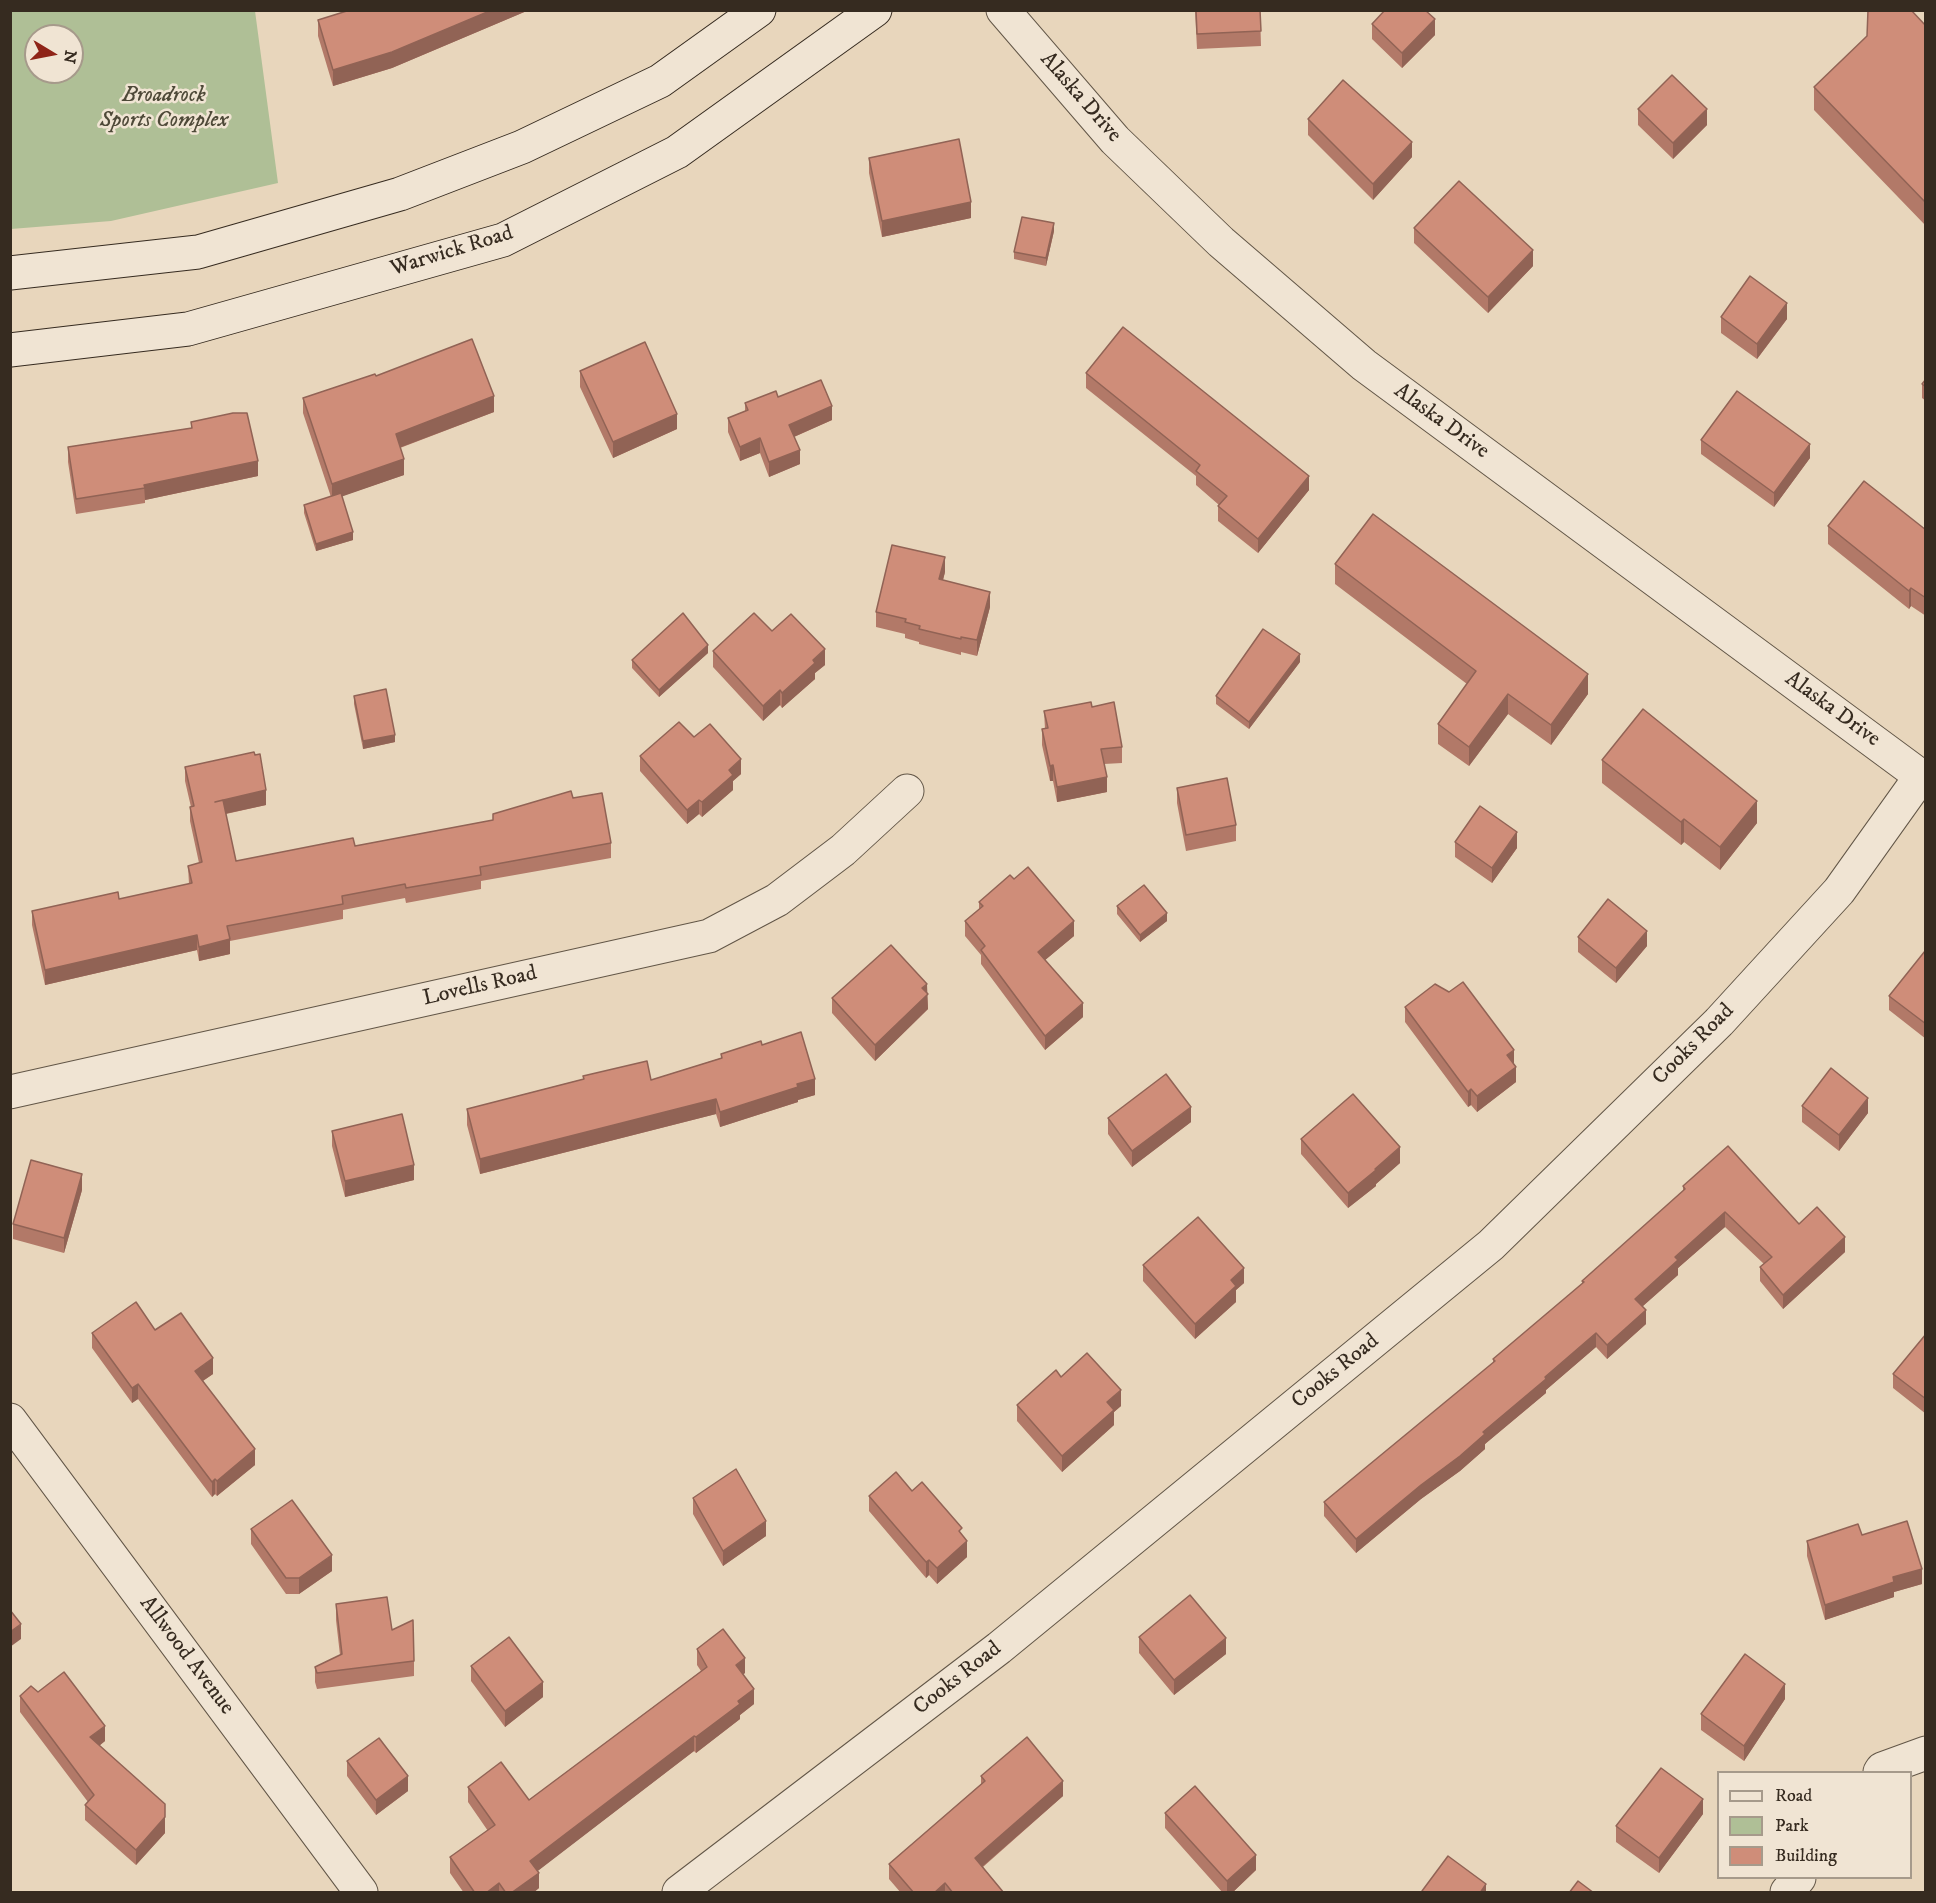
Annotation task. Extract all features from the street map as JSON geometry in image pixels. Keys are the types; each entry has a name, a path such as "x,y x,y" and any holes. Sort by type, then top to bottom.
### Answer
{"street":[{"path":"10,273 198,252 400,194 522,147 660,81 759,10"},
{"name":"Warwick Road","path":"10,350 188,329 502,240 676,152 875,10"},
{"name":"Alaska Drive","path":"1003,10 1115,140 1221,242 1364,365 1923,778"},
{"name":"Cooks Road","path":"679,1893 999,1648 1491,1245 1719,1022 1839,891 1923,778"},
{"name":"Lovells Road","path":"10,1092 709,936 777,900 843,850 907,791"},
{"name":"Allwood Avenue","path":"10,1420 361,1893"},
{"path":"1881,1771 1926,1753"},
{"path":"1787,1893 1798,1879"}],"green space":[{"name":"Broadrock Sports Complex","path":"11,10 255,11 278,183 111,221 11,229"}],"building":[{"path":"350,10 492,10 392,52 333,70 318,20"},
{"path":"1196,10 1260,10 1261,31 1197,34"},
{"path":"1385,10 1425,10 1435,19 1402,53 1372,24"},
{"path":"1868,10 1911,10 1926,26 1926,203 1814,87 1867,36"},
{"path":"1672,75 1707,109 1673,143 1638,109"},
{"path":"1343,80 1412,142 1373,184 1308,119"},
{"path":"959,139 971,202 882,221 869,158"},
{"path":"1459,181 1533,250 1488,297 1414,228"},
{"path":"1022,217 1054,223 1046,258 1014,252"},
{"path":"1750,276 1787,303 1757,344 1721,317"},
{"path":"1123,327 1309,476 1258,539 1218,506 1227,496 1196,471 1200,465 1086,373"},
{"path":"472,339 494,396 396,434 404,459 332,484 303,398 375,374 376,376"},
{"path":"645,342 677,414 613,442 580,371"},
{"path":"821,380 832,406 789,425 800,450 769,462 760,438 740,447 728,418 748,410 745,403 776,391 778,397"},
{"path":"1737,391 1810,444 1774,493 1701,440"},
{"path":"233,413 247,413 258,461 144,485 145,488 76,499 68,447 192,428 191,422"},
{"path":"1864,481 1926,530 1926,598 1911,588 1909,591 1828,526"},
{"path":"341,493 353,532 316,544 304,505"},
{"path":"1373,514 1588,674 1551,725 1508,694 1469,747 1438,724 1476,671 1335,564"},
{"path":"892,545 945,557 939,579 990,592 977,640 961,637 961,639 919,629 920,626 905,622 906,619 876,612"},
{"path":"683,613 708,645 659,690 632,660"},
{"path":"754,613 772,631 791,614 825,649 813,660 815,663 782,693 780,690 763,706 713,651"},
{"path":"1263,629 1300,654 1249,722 1216,696"},
{"path":"386,689 395,735 363,741 354,696"},
{"path":"1091,702 1092,707 1114,702 1122,747 1101,749 1107,777 1057,787 1042,729 1048,728 1044,711"},
{"path":"1643,709 1757,801 1720,847 1684,819 1681,822 1602,760"},
{"path":"679,722 694,737 710,724 741,759 729,770 733,775 702,802 699,800 687,810 640,756"},
{"path":"254,752 255,755 260,754 266,790 223,800 236,861 353,838 355,846 493,820 493,814 571,791 573,798 602,793 611,843 480,867 481,875 406,888 405,884 342,896 343,904 227,926 230,939 199,947 197,935 45,970 32,911 118,892 119,899 192,883 188,866 202,862 190,807 194,806 185,767"},
{"path":"1227,778 1236,825 1186,835 1177,788"},
{"path":"1480,806 1517,832 1492,868 1455,842"},
{"path":"1028,867 1074,921 1038,952 1083,1003 1045,1036 981,950 985,946 965,921 983,906 979,902 1010,875 1014,879"},
{"path":"1144,885 1167,913 1140,935 1117,906"},
{"path":"1608,899 1647,931 1616,968 1578,937"},
{"path":"891,945 927,984 922,988 928,994 875,1045 832,998"},
{"path":"1926,951 1926,1024 1889,996"},
{"path":"1463,982 1514,1050 1507,1055 1516,1067 1477,1096 1471,1089 1468,1092 1405,1007 1435,984 1449,992"},
{"path":"801,1032 815,1079 797,1084 798,1087 720,1112 716,1099 480,1159 467,1109 584,1079 583,1076 647,1061 651,1080 722,1058 721,1054 761,1041 762,1045"},
{"path":"1831,1068 1868,1098 1839,1135 1802,1106"},
{"path":"1166,1074 1191,1107 1132,1151 1108,1118"},
{"path":"1353,1094 1400,1147 1348,1193 1301,1139"},
{"path":"402,1114 414,1165 345,1181 332,1131"},
{"path":"1728,1146 1799,1224 1817,1207 1845,1237 1783,1295 1760,1267 1772,1257 1725,1212 1675,1257 1678,1260 1635,1299 1646,1310 1607,1345 1596,1333 1483,1432 1485,1434 1460,1456 1356,1539 1324,1502 1495,1361 1493,1359 1584,1282 1582,1281 1685,1189 1683,1186"},
{"path":"31,1160 82,1174 64,1238 13,1224"},
{"path":"1198,1217 1244,1268 1231,1280 1236,1286 1195,1324 1143,1265"},
{"path":"136,1302 155,1330 181,1313 213,1358 195,1371 255,1449 217,1481 215,1479 212,1482 138,1384 132,1388 92,1333"},
{"path":"1926,1334 1926,1399 1893,1374"},
{"path":"1087,1353 1121,1390 1107,1402 1114,1410 1062,1456 1017,1405 1056,1370 1061,1377"},
{"path":"736,1469 766,1521 723,1551 693,1498"},
{"path":"896,1472 912,1491 922,1482 962,1528 959,1531 967,1541 937,1568 929,1560 926,1562 869,1496"},
{"path":"292,1500 332,1555 299,1578 286,1578 251,1529"},
{"path":"1907,1521 1922,1569 1893,1577 1894,1582 1825,1605 1807,1541 1858,1524 1862,1535"},
{"path":"1190,1595 1226,1638 1174,1680 1139,1637"},
{"path":"387,1597 392,1630 413,1620 414,1661 317,1673 315,1667 342,1654 336,1604"},
{"path":"10,1610 21,1624 10,1632"},
{"path":"723,1629 745,1658 736,1665 754,1689 738,1701 740,1704 696,1737 694,1736 530,1861 539,1873 511,1893 506,1893 499,1883 486,1893 475,1893 450,1857 495,1825 468,1787 501,1762 529,1800 707,1667 697,1649"},
{"path":"509,1637 543,1682 505,1711 471,1666"},
{"path":"1745,1654 1785,1684 1744,1746 1701,1714"},
{"path":"64,1672 105,1726 90,1737 165,1804 165,1817 136,1850 85,1805 94,1795 20,1696 31,1686 38,1692"},
{"path":"1027,1737 1063,1781 975,1858 1004,1893 953,1893 945,1883 934,1893 914,1893 889,1864 985,1781 981,1776"},
{"path":"379,1738 408,1776 376,1800 347,1761"},
{"path":"1661,1768 1703,1799 1659,1858 1616,1826"},
{"path":"1195,1786 1256,1855 1227,1881 1165,1813"},
{"path":"1448,1856 1486,1884 1480,1893 1424,1893 1422,1891"},
{"path":"1578,1881 1594,1893 1569,1893"}]}
